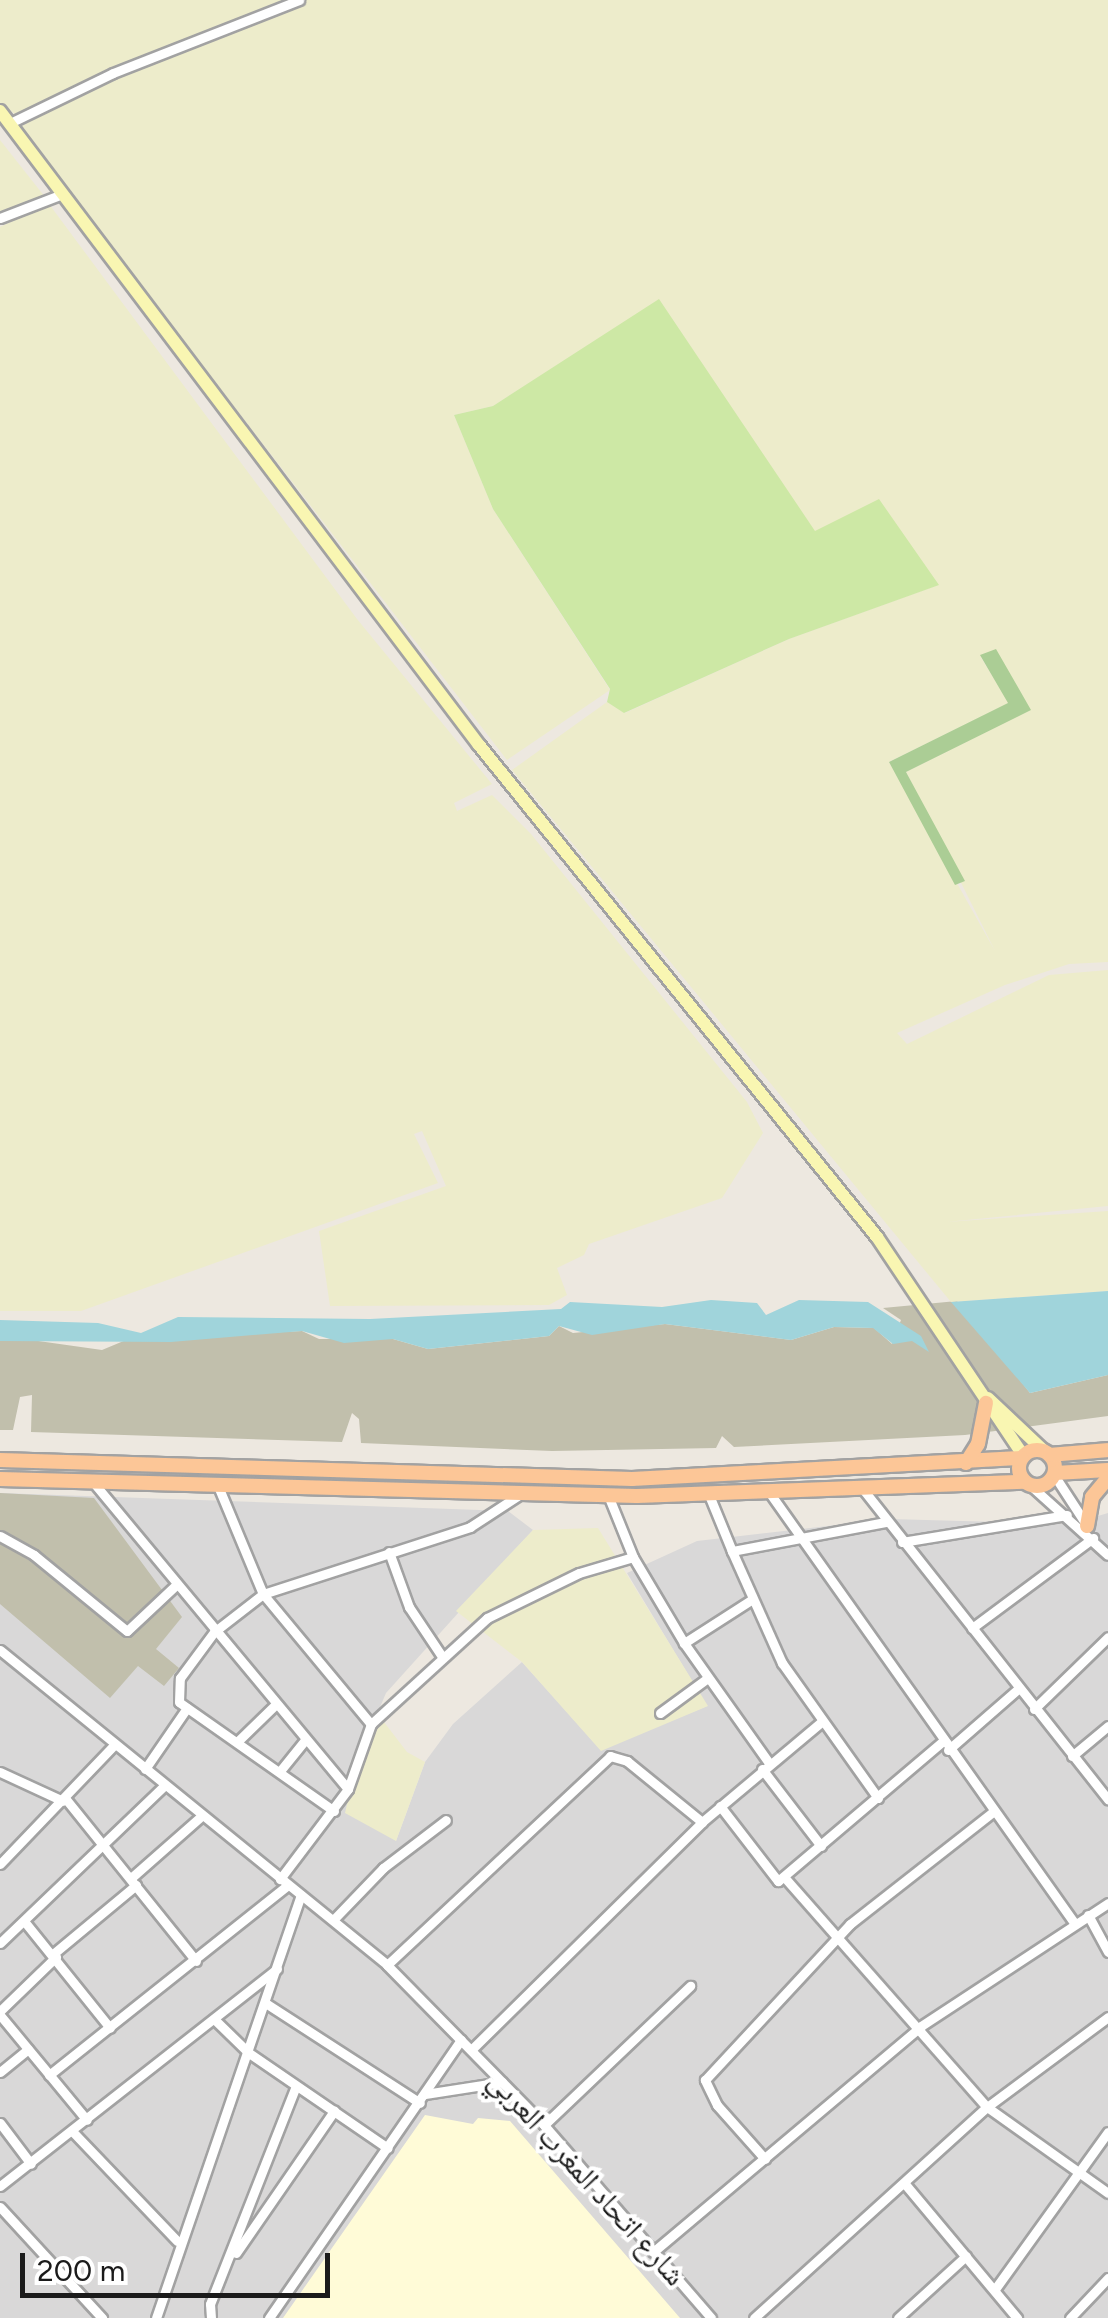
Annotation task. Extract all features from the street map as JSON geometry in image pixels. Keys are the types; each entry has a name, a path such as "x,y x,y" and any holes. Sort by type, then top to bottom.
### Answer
{"main road":[{"path":"966,1463 978,1444 984,1398"},
{"path":"0,1460 632,1479 966,1463 1108,1450"},
{"path":"1047,1453 1054,1474"},
{"path":"1022,1457 1027,1484"},
{"path":"0,1479 709,1495 862,1487 1044,1486 1054,1474 1108,1470"},
{"path":"1090,1534 1092,1497 1108,1478"}],"street":[{"path":"10,123 113,73 299,0"},
{"path":"0,111 478,745 878,1237 1022,1457"},
{"path":"0,218 60,195"},
{"path":"984,1398 1047,1453"},
{"path":"1054,1474 1090,1534 1108,1555"},
{"path":"93,1482 348,1789"},
{"path":"1027,1484 1090,1534"},
{"path":"218,1486 263,1594 370,1724"},
{"path":"862,1487 1108,1800"},
{"path":"769,1492 945,1746 1075,1924"},
{"path":"334,1811 188,1708 176,1698 177,1683 214,1632 263,1594 470,1527 522,1493"},
{"path":"608,1495 633,1557 705,1680 821,1846"},
{"path":"709,1495 752,1600 821,1722 878,1798"},
{"path":"902,1542 1067,1515"},
{"path":"732,1551 801,1542 886,1522"},
{"path":"972,1628 1090,1534"},
{"path":"0,1536 34,1555 127,1632 176,1585"},
{"path":"389,1552 409,1607 440,1654"},
{"path":"50,2075 196,1961 284,1882 348,1789 370,1724 440,1654 515,1603 579,1573 633,1557"},
{"path":"684,1644 752,1600"},
{"path":"1034,1709 1108,1637"},
{"name":"شارع اتحاد المغرب العربي","path":"0,1650 199,1818 334,1919 387,1965 544,2125 712,2318"},
{"path":"660,1712 705,1680"},
{"path":"720,1806 770,1878 785,1878 878,1798 1018,1690"},
{"path":"238,1741 275,1705"},
{"path":"145,1770 188,1708"},
{"path":"472,2050 702,1822 821,1722"},
{"path":"1072,1756 1108,1726"},
{"path":"280,1771 305,1740"},
{"path":"0,1864 114,1744"},
{"path":"387,1965 610,1756 627,1761 702,1822"},
{"path":"0,1772 64,1800 103,1842 196,1961"},
{"path":"0,1943 164,1786"},
{"path":"765,2159 717,2105 705,2080 840,1935 994,1811"},
{"path":"86,2120 0,2013 199,1818"},
{"path":"334,1919 370,1880 446,1820"},
{"path":"785,1878 921,2026 987,2107 1108,2193"},
{"path":"156,2318 177,2241 267,2004 301,1895"},
{"path":"653,2252 921,2026 1108,1903"},
{"path":"1088,1916 1108,1952"},
{"path":"24,1921 110,2028"},
{"path":"0,2186 278,1968"},
{"path":"544,2125 690,1986"},
{"path":"267,2004 422,2099 502,2082"},
{"path":"754,2318 987,2107 1108,2017"},
{"path":"214,2019 249,2053 388,2148"},
{"path":"268,2318 461,2040"},
{"path":"0,2072 28,2049"},
{"path":"211,2318 210,2304 296,2086"},
{"path":"225,2268 334,2111"},
{"path":"0,2123 31,2164"},
{"path":"72,2131 177,2241"},
{"path":"994,2288 1108,2132"},
{"path":"904,2184 1017,2318"},
{"path":"0,2207 102,2318"},
{"path":"898,2318 966,2256"},
{"path":"1070,2318 1108,2278"}],"shaded area":[{"path":"957,1301 1030,1393 1108,1375 1108,1416 965,1435 734,1447 722,1436 716,1448 552,1451 361,1443 359,1419 352,1413 342,1442 31,1432 32,1395 20,1397 13,1430 0,1430 0,1341 10,1337 102,1350 126,1340 302,1331 319,1339 393,1339 428,1349 549,1336 559,1326 573,1333 665,1324 791,1340 834,1327 874,1328 892,1344 901,1320 883,1308"},
{"path":"0,1493 508,1511 533,1530 386,1693 356,1764 396,1841 425,1762 453,1724 522,1662 601,1750 707,1706 627,1573 697,1541 889,1519 1071,1524 1108,1513 1108,2318 0,2318"},
{"path":"0,1493 94,1498 182,1617 156,1649 179,1668 164,1686 138,1666 110,1698 0,1604"},
{"path":"425,2115 473,2124 478,2118 510,2121 680,2318 283,2318"}],"green space":[{"path":"0,0 1108,0 1108,962 1069,964 1005,985 897,1033 907,1044 1049,975 1108,970 1108,1206 946,1222 1108,1211 1108,1291 951,1302 512,770 607,702 625,713 789,639 938,585 879,500 815,532 659,300 493,406 454,415 493,509 610,690 507,760 19,128 27,123 0,103","holes":["980,656 1030,710 906,772 995,951 889,762 1009,703"]},
{"path":"0,140 45,197 0,218"},
{"path":"49,204 357,619 492,784 454,803 457,811 492,795 531,834 747,1102 763,1133 722,1198 589,1244 584,1255 557,1268 567,1295 549,1305 330,1306 319,1231 446,1186 422,1131 414,1134 438,1183 81,1311 0,1311 0,227"},
{"path":"659,299 815,531 879,499 939,585 789,639 624,713 607,702 610,689 493,509 454,415 493,406"},
{"path":"996,649 1031,710 906,772 965,881 955,885 889,762 1008,703 980,655"},
{"path":"598,1528 708,1706 601,1751 522,1662 456,1611 533,1530"},
{"path":"377,1713 407,1752 425,1762 396,1841 345,1813 356,1764"}],"water":[{"path":"1108,1291 1108,1375 1030,1393 951,1302"},
{"path":"711,1300 757,1303 766,1315 799,1300 868,1302 921,1336 929,1352 912,1341 893,1344 873,1328 834,1327 791,1340 665,1324 592,1335 559,1326 549,1336 428,1349 393,1339 344,1343 302,1331 171,1342 0,1341 0,1320 98,1323 141,1333 178,1317 370,1319 561,1309 570,1302 662,1307"}]}
